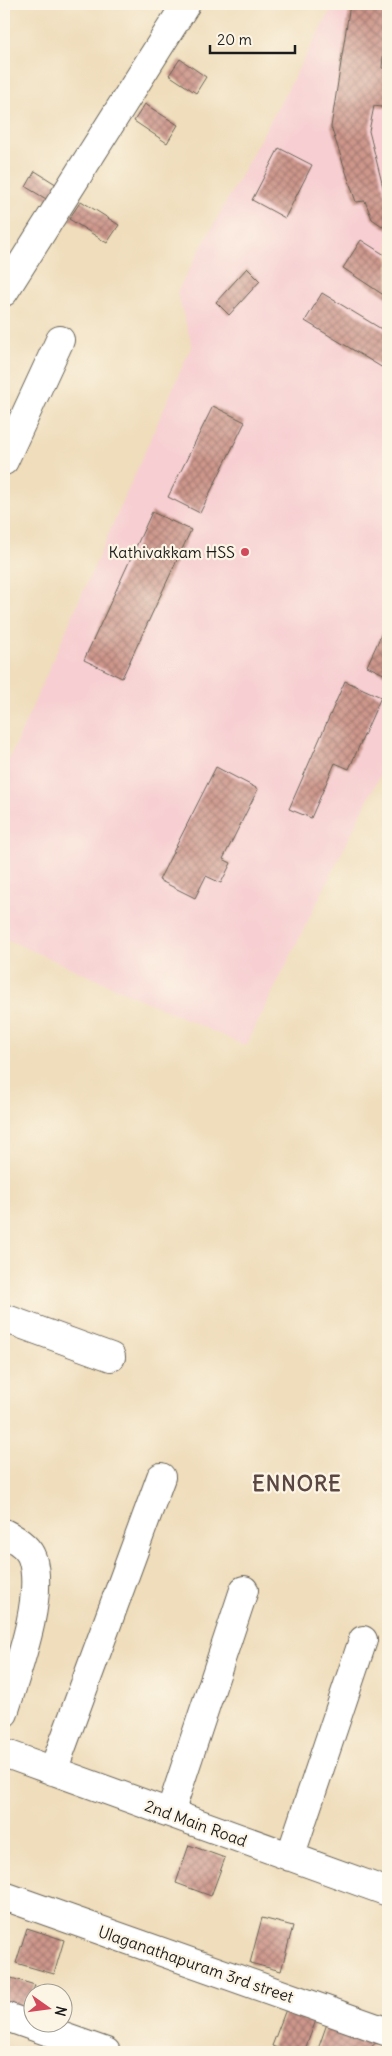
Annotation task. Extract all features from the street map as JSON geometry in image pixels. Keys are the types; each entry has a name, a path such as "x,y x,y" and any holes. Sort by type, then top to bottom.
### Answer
{"street":[{"path":"4,292 186,4"},
{"path":"4,461 60,340"},
{"path":"4,1318 111,1357"},
{"path":"54,1771 161,1477"},
{"path":"4,1533 16,1539 32,1557 35,1588 29,1627 4,1713"},
{"path":"170,1814 244,1590"},
{"path":"290,1856 363,1640"},
{"name":"2nd Main Road","path":"4,1753 388,1892"},
{"name":"Ulaganathapuram 3rd street","path":"4,1896 388,2032"},
{"path":"4,2016 106,2052"}],"shaded area":[{"name":"Kathivakkam HSS","path":"334,4 388,4 388,759 246,1046 4,938 4,771 192,345 177,292"}],"building":[{"path":"350,4 388,6 382,68 388,69 388,108 374,106 369,131 386,199 388,199 388,230 372,219 365,201 356,202 331,127"},
{"path":"180,59 206,77 196,93 169,75"},
{"path":"145,104 178,125 167,143 134,121"},
{"path":"279,148 312,165 285,218 252,200"},
{"path":"35,171 62,188 53,203 26,187"},
{"path":"81,201 119,225 107,243 69,219"},
{"path":"361,240 388,257 388,298 343,268"},
{"path":"247,268 260,281 229,315 216,302"},
{"path":"322,293 388,333 388,371 305,321"},
{"path":"213,406 245,422 200,513 168,497"},
{"path":"152,512 191,530 122,678 84,660"},
{"path":"388,620 388,676 367,666"},
{"path":"345,681 381,697 349,769 335,763 311,818 289,809"},
{"path":"216,767 258,789 223,859 231,863 221,883 206,876 195,898 159,880"},
{"path":"189,1845 225,1858 211,1896 176,1883"},
{"path":"262,1918 293,1926 281,1971 250,1963"},
{"path":"27,1928 64,1940 54,1974 16,1963"},
{"path":"8,1977 32,1984 22,1984 22,2015 4,2010 4,1990"},
{"path":"288,2004 318,2015 304,2052 289,2052 272,2046"},
{"path":"329,2018 383,2036 366,2052 317,2052"}],"place":[{"name":"Kathivakkam HSS","path":"245,552"}],"district":[{"name":"ENNORE","path":"297,1483"}]}
